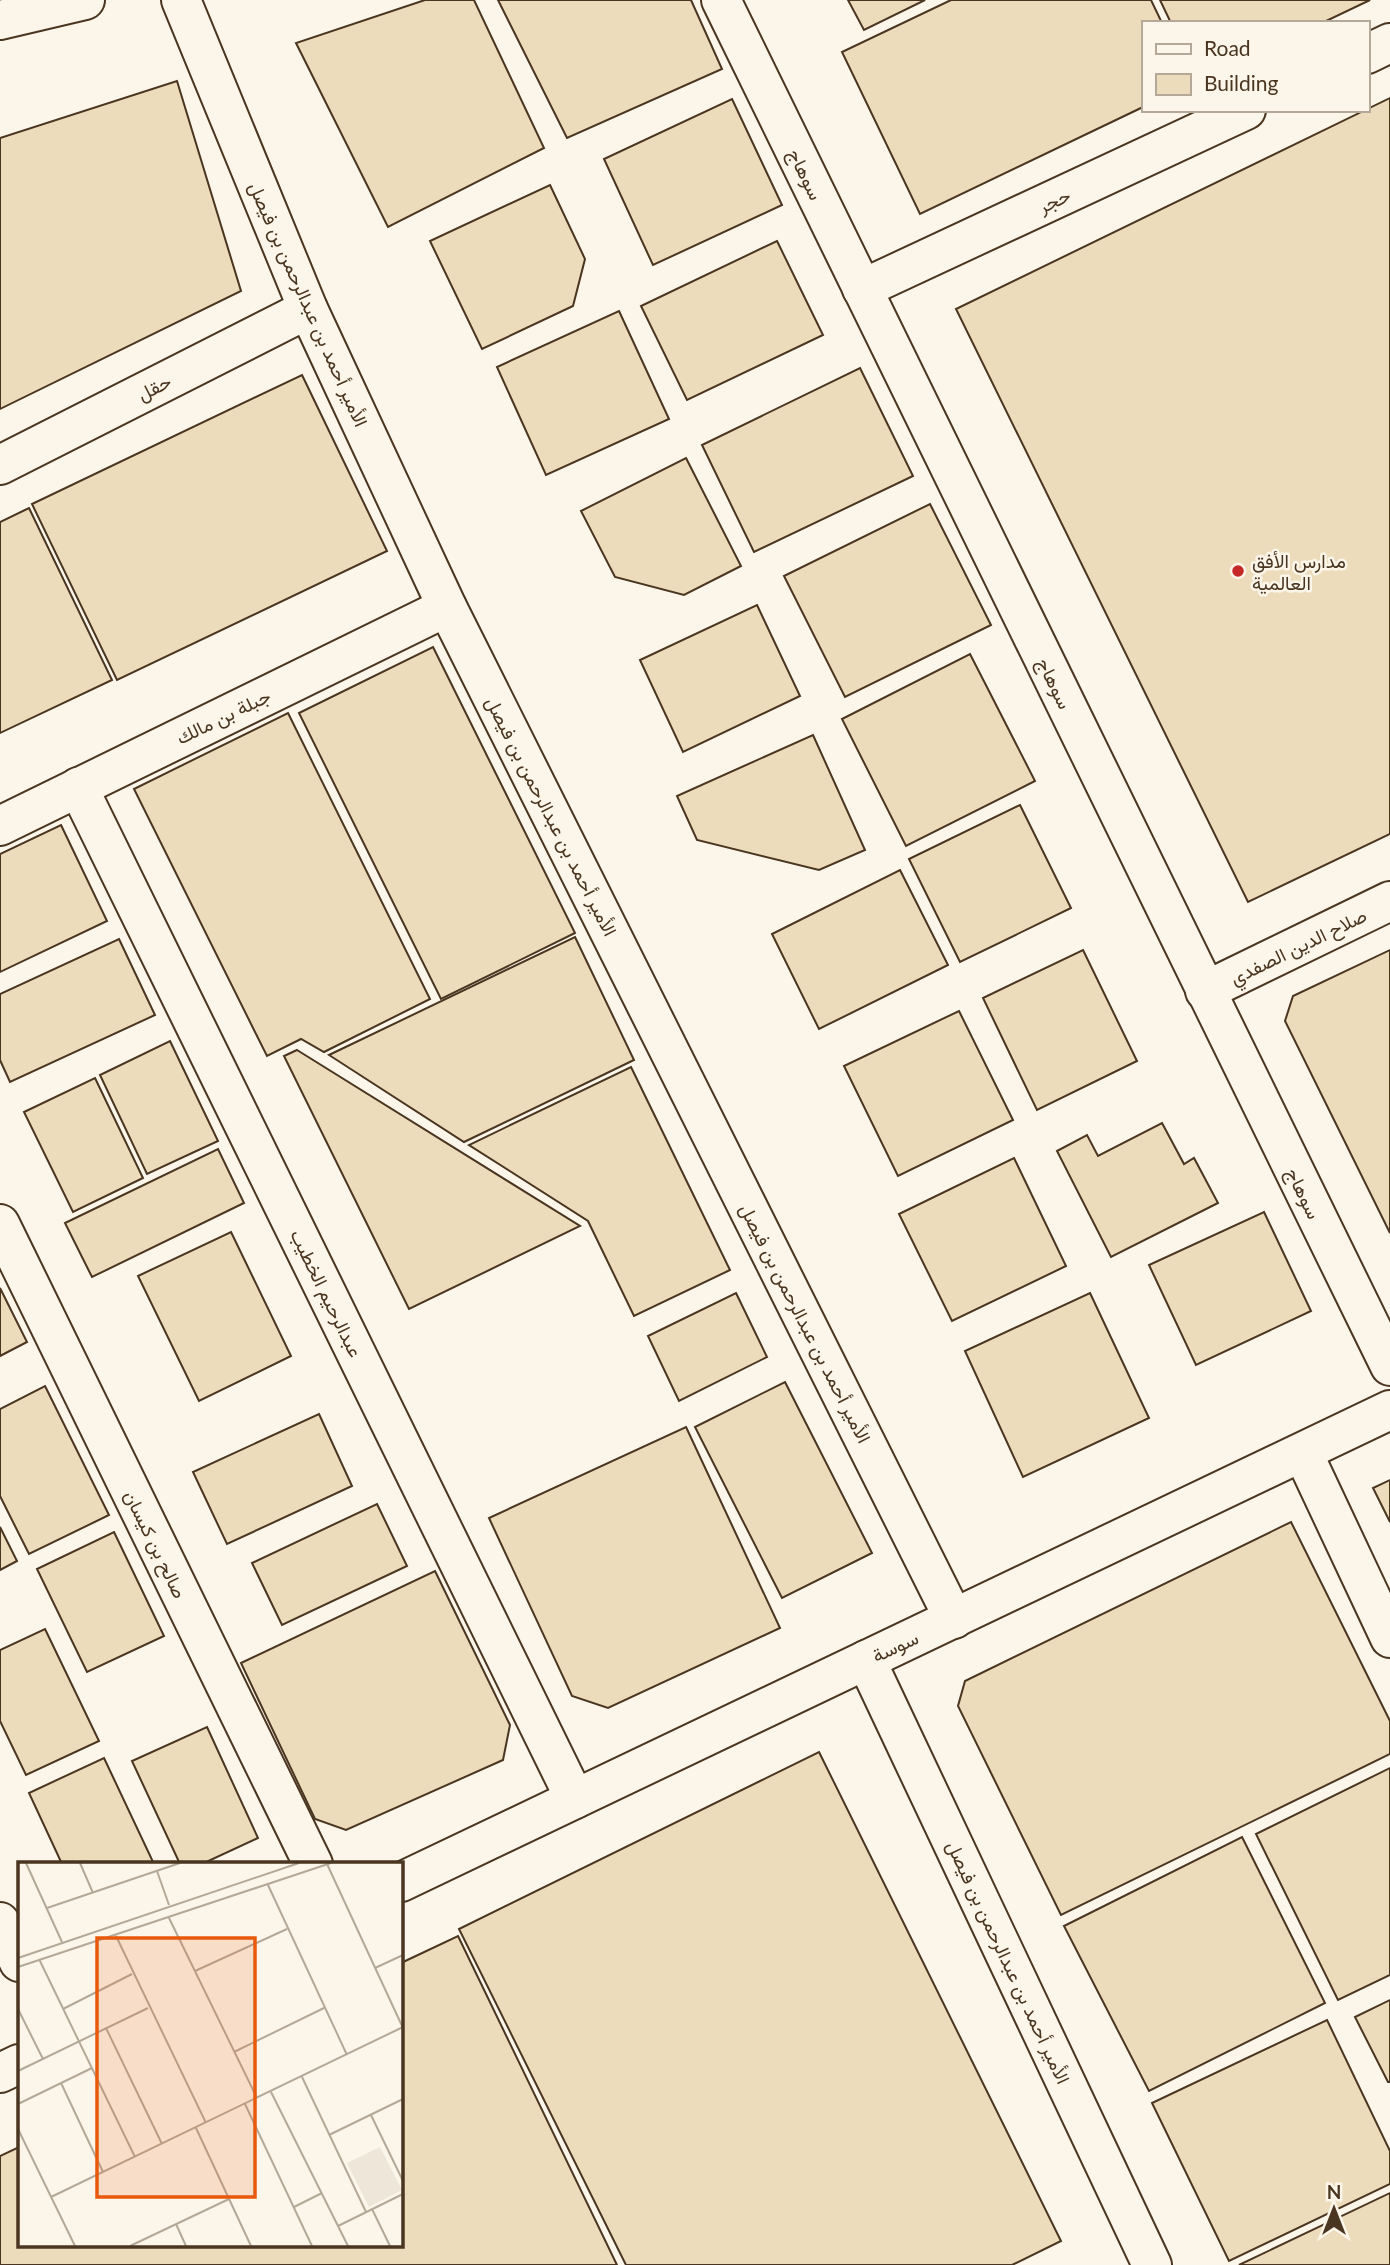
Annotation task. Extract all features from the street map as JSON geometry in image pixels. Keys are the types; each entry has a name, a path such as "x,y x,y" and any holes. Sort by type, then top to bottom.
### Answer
{"street":[{"path":"0,20 85,0"},
{"name":"الأمير أحمد بن عبدالرحمن بن فيصل","path":"181,0 308,309 447,607 954,1619"},
{"name":"سوهاج","path":"721,0 1390,1366"},
{"path":"1369,53 1390,43"},
{"name":"حجر","path":"862,289 1242,112"},
{"name":"حقل","path":"0,465 308,309"},
{"name":"جبلة بن مالك","path":"0,826 447,607"},
{"name":"عبدالرحيم الخطيب","path":"78,787 575,1799"},
{"name":"صلاح الدين الصفدي","path":"1205,991 1390,901"},
{"name":"صالح بن كيسان","path":"0,1223 312,1862"},
{"name":"سوسة","path":"402,1881 1390,1410"},
{"path":"1303,1453 1390,1638"},
{"name":"الأمير أحمد بن عبدالرحمن بن فيصل","path":"866,1660 1152,2265"},
{"path":"0,1922 18,1960"},
{"path":"0,2073 18,2064"}],"building":[{"path":"425,0 474,0 544,148 388,227 296,43"},
{"path":"498,0 691,0 722,69 567,138"},
{"path":"848,0 925,0 864,30"},
{"path":"951,0 1151,0 1161,21 1142,21 1142,107 920,214 842,52"},
{"path":"1160,0 1370,0 1326,21 1170,21"},
{"path":"177,81 241,291 0,409 0,138"},
{"name":"مدارس الأفق العالمية","path":"1390,98 1390,834 1248,902 956,309 1361,112 1369,112 1369,108"},
{"path":"732,99 782,205 653,265 604,159"},
{"path":"550,185 585,259 573,306 482,349 430,241"},
{"path":"777,241 823,335 687,400 641,306"},
{"path":"619,311 669,419 546,475 497,367"},
{"path":"860,368 913,476 754,552 702,445"},
{"path":"302,375 387,551 117,680 32,504"},
{"path":"686,458 741,566 684,595 615,577 581,511"},
{"path":"930,504 991,625 845,697 784,576"},
{"path":"29,508 112,680 0,733 0,522"},
{"path":"757,605 800,696 683,752 640,660"},
{"path":"433,647 575,933 441,999 299,713"},
{"path":"970,654 1035,781 906,846 842,719"},
{"path":"288,713 430,999 324,1052 301,1039 267,1056 134,789"},
{"path":"813,735 865,850 819,870 697,840 677,796"},
{"path":"1020,805 1071,908 960,962 909,859"},
{"path":"61,825 107,921 0,972 0,854"},
{"path":"900,870 948,965 819,1029 772,934"},
{"path":"575,937 634,1060 464,1142 329,1055"},
{"path":"119,939 155,1015 10,1082 0,1060 0,994"},
{"path":"1083,950 1137,1061 1037,1110 983,998"},
{"path":"1390,950 1390,1233 1285,1021 1293,996"},
{"path":"959,1011 1013,1120 898,1176 844,1066"},
{"path":"170,1041 218,1141 147,1174 100,1075"},
{"path":"297,1050 580,1226 409,1309 284,1056"},
{"path":"631,1067 730,1270 634,1316 588,1221 469,1145"},
{"path":"95,1078 143,1178 73,1212 24,1112"},
{"path":"1162,1123 1184,1164 1194,1158 1218,1203 1111,1257 1057,1151 1087,1135 1098,1156"},
{"path":"218,1149 244,1203 92,1277 65,1223"},
{"path":"1014,1158 1066,1266 952,1321 899,1214"},
{"path":"1264,1212 1311,1311 1196,1365 1149,1265"},
{"path":"231,1232 291,1356 199,1401 138,1276"},
{"path":"0,1288 27,1342 0,1356"},
{"path":"736,1293 767,1357 679,1401 648,1336"},
{"path":"1090,1293 1149,1418 1023,1477 965,1351"},
{"path":"785,1382 872,1553 782,1598 695,1427"},
{"path":"45,1386 109,1515 29,1554 0,1496 0,1409"},
{"path":"319,1414 352,1486 227,1544 193,1472"},
{"path":"686,1427 780,1628 608,1708 572,1696 489,1518"},
{"path":"1390,1480 1390,1522 1373,1488"},
{"path":"377,1504 407,1566 282,1625 252,1563"},
{"path":"1291,1522 1390,1721 1390,1754 1061,1915 958,1706 965,1681"},
{"path":"0,1527 17,1561 0,1570"},
{"path":"114,1532 164,1636 87,1672 37,1569"},
{"path":"435,1571 510,1725 503,1760 346,1830 315,1819 241,1663"},
{"path":"45,1629 99,1741 26,1775 0,1721 0,1650"},
{"path":"207,1727 258,1838 206,1862 179,1862 132,1761"},
{"path":"819,1752 1061,2241 1012,2265 626,2265 459,1929"},
{"path":"104,1758 153,1862 61,1862 29,1793"},
{"path":"1390,1768 1390,1975 1338,2000 1256,1834"},
{"path":"1242,1837 1325,2003 1149,2091 1064,1926"},
{"path":"458,1936 617,2265 0,2265 0,2156 18,2147 18,2248 402,2248 402,1963"},
{"path":"1390,2000 1390,2082 1388,2082 1355,2017"},
{"path":"1327,2020 1390,2151 1390,2184 1229,2261 1152,2103"},
{"path":"1390,2193 1390,2265 1239,2265"}],"place":[{"name":"مدارس الأفق العالمية","path":"1238,571"}]}
